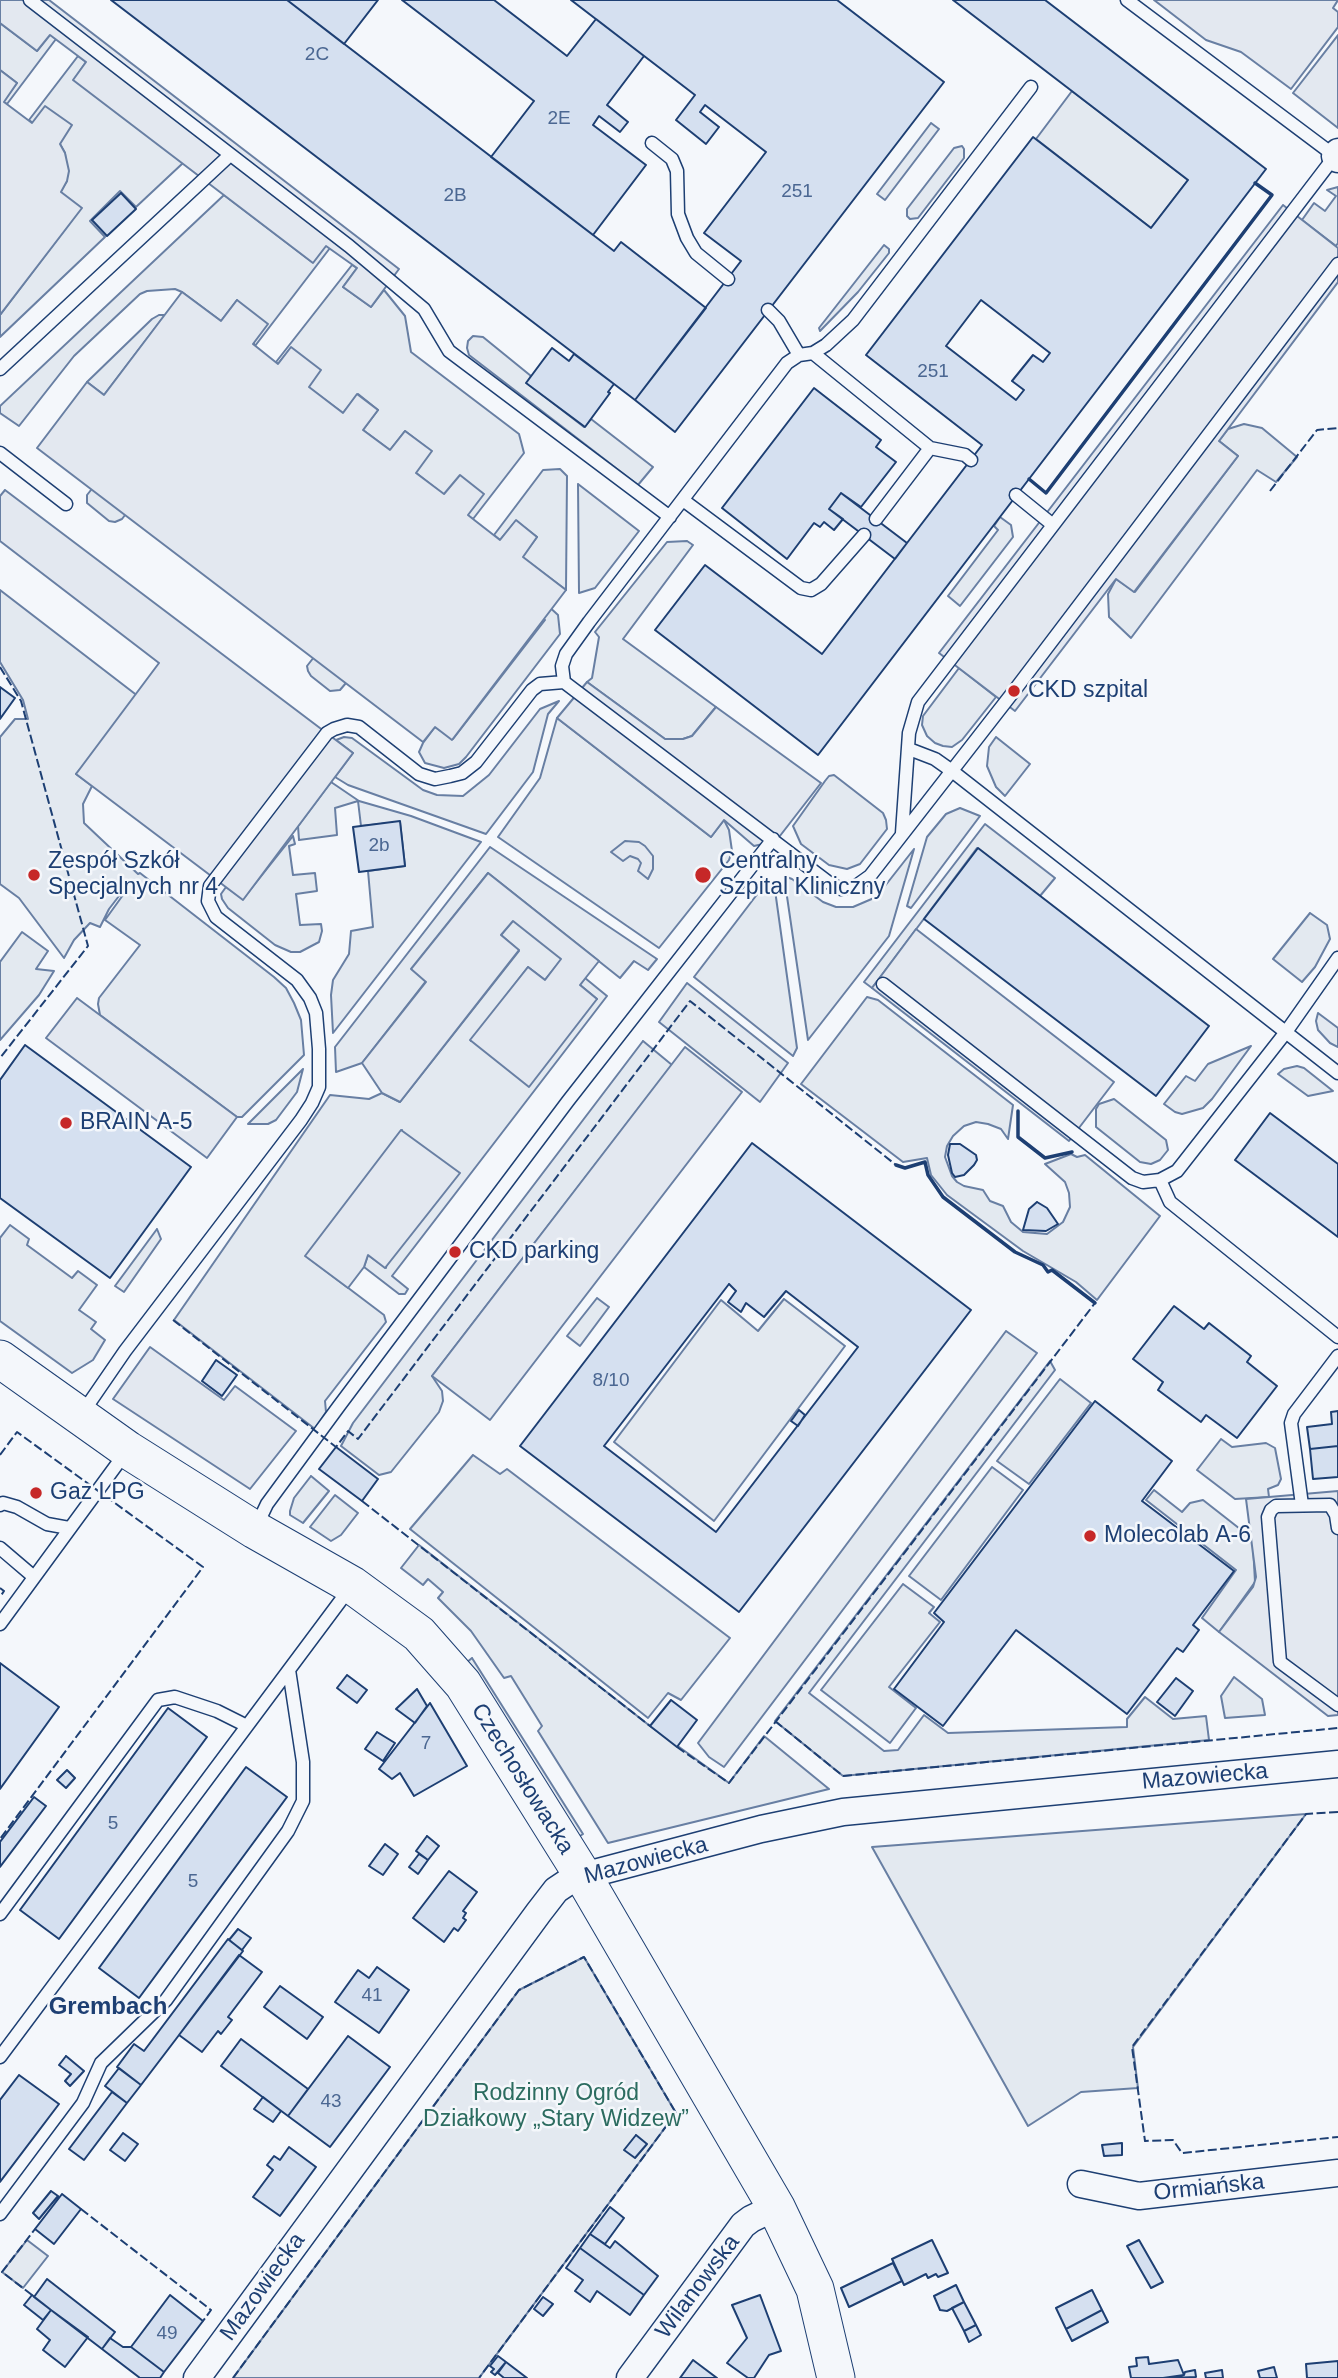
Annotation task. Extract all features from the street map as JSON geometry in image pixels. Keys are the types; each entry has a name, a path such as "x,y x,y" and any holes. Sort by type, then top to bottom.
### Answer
{"street":[{"name":"Czechosłowacka","path":"0,1359 128,1450 255,1530 352,1585 419,1634 463,1684 583,1876 776,2207 815,2289 836,2378"},
{"name":"Mazowiecka","path":"197,2378 556,1890 583,1876 761,1829 844,1812 1338,1764"},
{"name":"Ormiańska","path":"1081,2185 1139,2196 1338,2173"},
{"name":"Wilanowska","path":"630,2378 743,2225 776,2207"}],"lane":[{"path":"30,0 349,246 424,309 449,351 670,517"},
{"path":"902,834 909,733 918,702 1337,156 1127,0"},
{"path":"564,682 562,666 566,654 775,377 787,363 799,355 813,354 837,337 853,320 1031,87"},
{"path":"652,144 672,159 677,171 678,214 687,238 696,253 728,279"},
{"path":"0,369 230,155"},
{"path":"79,1417 125,1351 301,1120 319,1087 316,1013 310,998 298,980 216,917 208,901 210,886 327,733 347,725 359,727 419,774 435,779 462,774 476,762 532,690 540,684 564,682 828,882 841,889 856,886 870,876 952,771 1338,265"},
{"path":"768,310 779,321 799,355"},
{"path":"813,354 930,448 965,455 971,460"},
{"path":"876,519 930,448"},
{"path":"0,453 66,504"},
{"path":"1016,495 1054,525"},
{"path":"683,500 801,588 811,590 821,583 864,535"},
{"path":"909,749 935,759 952,771 1338,1073"},
{"path":"255,1530 267,1504 339,1406 576,1091 773,839"},
{"path":"883,984 1132,1178 1143,1182 1160,1180 1177,1171 1286,1032 1338,958"},
{"path":"1160,1180 1170,1202 1338,1337"},
{"path":"1302,1505 1291,1423 1294,1415 1338,1356"},
{"path":"0,1624 128,1450"},
{"path":"0,1504 17,1507 47,1524 69,1528"},
{"path":"1338,1528 1336,1515 1330,1505 1276,1506 1268,1517 1278,1658 1338,1706"},
{"path":"0,1548 34,1577"},
{"path":"0,2057 352,1585"},
{"path":"0,2214 83,2103 101,2063 166,2000 288,1831 303,1801 303,1762 289,1670"},
{"path":"0,1914 158,1700 175,1697 217,1711 247,1726"}],"green space":[{"path":"0,23 37,51 50,34 56,39 7,104 3,102 17,83 0,70"},
{"path":"78,56 86,62 74,80 183,163 136,207 120,191 90,221 105,237 0,337 0,315 81,208 60,192 67,181 65,153 60,144 29,120"},
{"path":"1072,91 1188,180 1151,228 1036,139"},
{"path":"931,123 939,129 885,200 877,194"},
{"path":"962,146 964,158 918,218 910,219 907,209 954,148"},
{"path":"1338,187 1336,246 1302,220 1314,203 1325,211 1336,196 1327,190"},
{"path":"224,195 312,262 326,245 330,248 255,346 237,300 221,321 175,289 147,291 140,294 74,356 19,426 0,413 0,406"},
{"path":"884,245 889,249 889,253 858,292 820,331 819,328"},
{"path":"352,265 357,268 343,287 371,307 384,290 405,316 411,352 519,434 524,453 473,519 467,515 483,494 444,495 415,472 431,451 405,431 390,450 363,430 378,410 358,394 343,413 308,387 291,348 278,364 276,362"},
{"path":"165,315 104,395 87,382 152,319"},
{"path":"473,336 483,337 531,376 527,383 584,427 591,419 653,467 638,485 469,355 468,341"},
{"path":"1244,424 1262,428 1297,457 1276,482 1257,470 1131,638 1109,617 1108,594 1116,579 1135,592 1238,456 1219,441 1228,429"},
{"path":"560,469 567,476 566,590 522,557 537,537 516,521 500,540 494,535 543,470"},
{"path":"103,475 148,485 122,519 115,522 109,521 87,503 87,495"},
{"path":"578,484 639,531 595,588 579,593"},
{"path":"1000,517 1011,525 1013,537 960,606 948,596 998,530 994,526"},
{"path":"687,541 693,545 623,639 716,707 692,736 665,739 587,682 592,678 599,637 595,632 667,542"},
{"path":"0,590 143,700 76,774 92,786 83,804 84,823 138,874 274,977 286,988 294,1003 301,1020 304,1055 242,1117 237,1117 100,1015 99,998 140,945 105,920 123,895 119,896 109,909 100,927 90,923 74,940 64,958 19,898 0,884 0,737 15,719 28,719 23,700 0,662"},
{"path":"546,604 558,615 560,634 459,764 444,768 425,763 419,752 435,727 453,739 545,620 528,606"},
{"path":"325,643 358,669 340,690 330,691 308,671 307,666"},
{"path":"959,668 996,697 962,740 952,747 943,746 927,736 922,725 923,716"},
{"path":"559,701 548,714 533,772 486,834 348,785 335,777 353,753 336,740 352,738 423,790 437,795 463,796 489,775 540,709"},
{"path":"557,718 711,837 724,820 729,830 732,851 729,860 659,948 498,837 540,778"},
{"path":"996,737 1030,764 1005,796 996,787 987,766 989,747"},
{"path":"834,775 883,813 886,820 887,829 860,864 847,869 829,865 801,844 793,826 829,776"},
{"path":"331,782 359,801 411,816 481,842 333,1033 333,980 349,954 351,931 373,927 368,871 405,866 400,822 361,826 358,801 335,808 337,835 299,840 298,826"},
{"path":"960,808 980,816 911,908 907,906 927,837 946,814"},
{"path":"985,824 1055,878 1040,896 977,848 872,988 864,982"},
{"path":"293,836 295,844 289,846 293,875 315,873 317,891 296,894 300,925 321,924 322,931 319,942 300,952 291,952 275,945 228,908 221,894 226,887 243,899"},
{"path":"490,847 657,959 648,970 634,961 620,978 488,873 412,969 426,981 362,1063 336,1072 335,1047"},
{"path":"914,849 889,936 808,1040 784,876 823,902 836,907 853,907 874,898"},
{"path":"774,883 797,1048 793,1056 694,977 765,884"},
{"path":"1310,913 1327,925 1330,939 1315,967 1302,982 1273,959"},
{"path":"513,920 562,959 545,980 528,967 471,1041 597,999 580,985 585,978 607,996 392,1276 408,1289 405,1294 399,1294 364,1267 368,1255 386,1268 402,1130 306,1256 384,1315 386,1322 325,1401 326,1412 315,1429 174,1320 330,1095 369,1099 382,1093 400,1102 519,951 501,935"},
{"path":"22,932 48,951 36,969 54,971 39,995 0,1040 0,962"},
{"path":"687,983 788,1063 760,1102 659,1022"},
{"path":"867,997 878,1000 1013,1105 1008,1139 1001,1129 976,1122 964,1126 953,1136 945,1157 957,1182 983,1190 990,1201 1003,1206 1011,1222 1023,1232 1047,1234 1063,1222 1070,1207 1069,1193 1065,1182 1045,1164 1071,1154 1077,1157 1085,1155 1160,1216 1097,1300 1076,1282 1023,1251 947,1195 931,1175 927,1158 903,1162 801,1084"},
{"path":"1318,1013 1338,1028 1338,1047 1330,1043 1318,1030"},
{"path":"643,1041 672,1065 432,1376 442,1391 443,1401 439,1412 391,1472 379,1475 341,1446 353,1423"},
{"path":"1251,1046 1203,1108 1182,1114 1164,1104 1186,1076 1195,1081 1208,1064"},
{"path":"1297,1066 1304,1068 1333,1091 1308,1096 1278,1074 1284,1069"},
{"path":"303,1069 297,1092 276,1120 268,1124 248,1124"},
{"path":"1114,1099 1166,1140 1168,1150 1160,1160 1151,1164 1140,1162 1096,1127 1096,1109 1099,1104"},
{"path":"10,1225 29,1239 27,1245 72,1278 78,1271 97,1285 79,1310 96,1322 91,1329 105,1340 93,1360 72,1373 0,1321 0,1238"},
{"path":"157,1229 161,1239 124,1292 115,1286"},
{"path":"597,1298 609,1307 580,1346 567,1336"},
{"path":"784,1299 845,1346 714,1521 614,1442 721,1300 758,1331"},
{"path":"1006,1331 1037,1353 724,1767 709,1757 698,1743"},
{"path":"1050,1361 1055,1370 809,1693 884,1751 898,1750 924,1715 948,1733 1127,1727 1127,1719 1145,1697 1173,1719 1206,1716 1209,1740 843,1776 775,1721"},
{"path":"1060,1379 1091,1403 1029,1484 997,1461"},
{"path":"1221,1439 1232,1447 1266,1443 1275,1448 1281,1479 1278,1485 1268,1489 1269,1497 1235,1499 1197,1470"},
{"path":"473,1455 500,1474 507,1469 730,1638 681,1700 668,1693 648,1718 410,1529"},
{"path":"992,1467 1023,1490 941,1600 909,1576"},
{"path":"311,1476 329,1491 303,1523 290,1515 290,1511 294,1498"},
{"path":"1154,1490 1182,1512 1190,1503 1203,1500 1249,1536 1253,1545 1255,1582 1219,1632 1202,1618 1236,1570 1146,1500"},
{"path":"335,1495 358,1513 341,1535 331,1541 310,1527"},
{"path":"419,1545 650,1726 729,1783 764,1736 829,1789 608,1843 538,1731 542,1726 511,1676 504,1678 471,1631 438,1598 443,1592 428,1579 423,1585 401,1568"},
{"path":"903,1584 934,1607 929,1613 940,1622 889,1687 916,1708 890,1743 821,1690"},
{"path":"472,1658 583,1834 574,1840 466,1663"},
{"path":"1234,1677 1262,1699 1265,1715 1225,1718 1221,1696"},
{"path":"1306,1814 1133,2047 1138,2088 1081,2092 1028,2126 872,1847"},
{"name":"Rodzinny Ogród Działkowy „Stary Widzew”","path":"584,1957 676,2113 479,2378 233,2378 519,1990"},
{"path":"27,2240 48,2256 23,2288 2,2272"}],"shaded area":[{"path":"0,0 49,0 399,269 371,307 343,287 357,268 326,246 313,263 73,80 86,62 50,35 37,51 0,23"},
{"path":"1154,0 1338,0 1333,8 1338,12 1338,27 1291,89 1241,52 1206,40"},
{"path":"1338,35 1338,128 1293,93"},
{"path":"0,70 17,83 4,102 32,123 45,106 72,125 60,144 69,171 61,192 82,208 0,315"},
{"path":"1283,205 1338,248 1338,282 1219,441 1238,456 1134,592 1116,579 1015,711 939,653"},
{"path":"182,292 221,321 237,300 268,324 253,344 278,364 291,347 321,370 309,387 343,413 357,394 378,410 363,430 390,450 405,431 432,451 416,473 444,494 460,475 484,494 468,515 473,519 500,540 516,520 537,537 523,557 566,590 452,740 435,727 423,742 37,448 87,382 104,395"},
{"path":"5,490 353,753 243,900 76,774 159,663 0,541 0,496"},
{"path":"587,682 665,739 692,736 716,707 821,783 776,841 754,846 724,820 711,837 557,718"},
{"path":"625,841 639,842 653,856 653,869 648,879 638,871 641,863 638,859 630,856 623,861 611,852"},
{"path":"488,873 599,961 580,985 597,999 529,1087 470,1040 528,967 545,980 561,959 513,921 501,935 519,950 400,1102 382,1093 362,1063 426,982 411,969"},
{"path":"916,929 1114,1082 1069,1141 872,988"},
{"path":"77,998 237,1117 207,1158 46,1038"},
{"path":"685,1047 742,1092 490,1420 432,1376"},
{"path":"401,1130 460,1173 385,1268 368,1255 364,1267 348,1288 305,1256"},
{"path":"150,1347 224,1400 235,1386 296,1431 250,1489 113,1399"},
{"path":"1338,1491 1338,1715 1328,1716 1219,1632 1253,1587 1256,1577 1246,1499"}],"building":[{"path":"111,0 287,0 614,251 621,242 706,308 635,400"},
{"path":"287,0 378,0 344,44"},
{"path":"402,0 494,0 567,56 596,19 644,56 607,105 628,122 620,132 599,116 593,125 646,165 593,235 491,157 534,101"},
{"path":"571,0 837,0 944,82 675,432 635,400 741,261 704,233 766,152 705,105 700,112 719,127 706,144 676,120 695,95"},
{"path":"953,0 1045,0 1266,169 818,755 655,630 705,565 822,654 982,445 866,355 1033,137 1151,228 1188,180","holes":["981,300 1050,353 1043,362 1033,355 1012,381 1024,390 1016,400 946,346"]},
{"path":"121,193 136,209 107,236 92,220"},
{"path":"552,348 569,361 574,354 614,384 585,427 526,383"},
{"path":"814,388 881,440 876,447 896,462 861,507 841,493 829,509 843,519 834,530 824,522 820,527 814,523 787,559 722,508"},
{"path":"841,493 907,543 895,559 829,509"},
{"path":"0,687 15,698 0,719"},
{"path":"400,821 405,866 359,872 353,827"},
{"path":"978,848 1209,1026 1156,1096 924,919"},
{"name":"BRAIN A-5","path":"25,1045 191,1167 110,1278 0,1198 0,1080"},
{"path":"1270,1113 1338,1164 1338,1237 1235,1160"},
{"path":"752,1143 971,1310 739,1612 520,1446","holes":["729,1284 736,1291 728,1302 741,1312 746,1303 764,1317 786,1291 858,1347 716,1532 604,1446"]},
{"path":"950,1144 960,1144 976,1155 974,1165 964,1175 955,1177 952,1173 948,1155"},
{"path":"1037,1202 1047,1208 1058,1224 1046,1231 1023,1230 1029,1209"},
{"path":"1174,1306 1204,1329 1209,1323 1251,1356 1247,1362 1277,1386 1237,1438 1206,1415 1201,1422 1158,1390 1163,1382 1133,1359"},
{"path":"216,1360 237,1375 222,1396 202,1381"},
{"name":"Molecolab A-6","path":"1095,1401 1172,1461 1142,1501 1234,1571 1193,1625 1199,1630 1183,1652 1177,1648 1127,1714 1016,1630 943,1726 894,1689 944,1622 934,1613"},
{"path":"799,1410 805,1415 798,1426 791,1421"},
{"path":"1338,1411 1338,1446 1310,1449 1307,1427 1332,1424 1331,1412"},
{"path":"1338,1446 1338,1477 1313,1479 1310,1449"},
{"path":"336,1447 378,1479 362,1501 319,1469"},
{"path":"0,1663 59,1707 0,1789"},
{"path":"347,1675 367,1690 357,1703 337,1688"},
{"path":"1176,1678 1193,1691 1175,1716 1157,1702"},
{"path":"417,1689 427,1706 415,1723 396,1709"},
{"path":"671,1700 697,1720 677,1747 650,1726"},
{"path":"430,1703 467,1766 414,1796 400,1773 392,1779 379,1769"},
{"path":"168,1708 207,1737 59,1939 20,1910"},
{"path":"377,1732 395,1743 383,1761 365,1749"},
{"path":"246,1767 287,1797 139,1998 99,1968"},
{"path":"67,1770 75,1778 66,1788 57,1780"},
{"path":"34,1797 46,1806 0,1867 0,1842"},
{"path":"427,1836 439,1846 428,1860 416,1851"},
{"path":"385,1844 398,1854 383,1875 369,1866"},
{"path":"419,1854 428,1860 418,1874 409,1867"},
{"path":"449,1871 477,1892 463,1911 466,1913 463,1918 466,1920 458,1931 454,1928 444,1942 413,1918"},
{"path":"238,1929 251,1938 242,1950 229,1940"},
{"path":"228,1939 243,1951 141,2085 117,2067 134,2044 144,2051"},
{"path":"239,1955 262,1972 228,2017 232,2020 221,2034 218,2031 202,2052 179,2035"},
{"path":"377,1967 409,1990 379,2033 335,2002 358,1970 369,1978"},
{"path":"280,1986 323,2017 307,2039 264,2007"},
{"path":"348,2036 390,2067 330,2147 288,2116"},
{"path":"241,2039 308,2089 288,2116 221,2066"},
{"path":"66,2056 84,2071 70,2086 65,2081 71,2074 59,2065"},
{"path":"119,2068 141,2085 127,2103 105,2086"},
{"path":"19,2075 59,2104 0,2182 0,2100"},
{"path":"112,2092 127,2103 84,2160 69,2149"},
{"path":"263,2097 281,2111 273,2122 254,2109"},
{"path":"123,2133 138,2144 125,2161 110,2150"},
{"path":"636,2135 647,2144 635,2158 624,2150"},
{"path":"1122,2143 1122,2155 1104,2156 1102,2145"},
{"path":"289,2147 316,2167 280,2216 253,2197 273,2170 267,2165 274,2156 280,2160"},
{"path":"51,2191 58,2196 39,2219 33,2213"},
{"path":"62,2194 81,2209 54,2244 35,2229"},
{"path":"610,2207 624,2218 605,2244 590,2234"},
{"path":"590,2234 610,2248 615,2241 658,2276 644,2295 580,2248"},
{"path":"932,2240 948,2273 928,2278 926,2274 904,2285 892,2259"},
{"path":"1139,2240 1163,2282 1151,2288 1127,2246"},
{"path":"580,2248 644,2295 630,2315 597,2291 590,2302 575,2291 583,2280 566,2268"},
{"path":"893,2263 902,2281 849,2307 841,2288"},
{"path":"47,2279 115,2332 102,2349 34,2297"},
{"path":"956,2285 964,2302 947,2311 940,2310 934,2296"},
{"path":"1092,2290 1102,2310 1066,2329 1056,2308"},
{"path":"32,2295 51,2310 43,2320 24,2305"},
{"path":"170,2295 203,2321 164,2372 131,2347"},
{"path":"760,2295 781,2351 769,2355 754,2378 748,2378 727,2363 747,2338 732,2305"},
{"path":"543,2297 553,2304 543,2316 534,2309"},
{"path":"964,2302 976,2325 964,2331 952,2308"},
{"path":"51,2310 88,2337 65,2367 43,2350 50,2340 37,2329"},
{"path":"1102,2310 1108,2322 1072,2341 1066,2329"},
{"path":"976,2325 981,2335 969,2342 964,2331"},
{"path":"110,2338 123,2347 131,2347 164,2372 160,2378 140,2378 102,2349"},
{"path":"498,2356 506,2362 495,2375 490,2366"},
{"path":"1148,2357 1149,2364 1178,2360 1184,2375 1131,2378 1129,2367 1137,2366 1136,2358"},
{"path":"693,2360 717,2378 680,2378"},
{"path":"1338,2361 1338,2378 1307,2378 1306,2364"},
{"path":"506,2362 527,2378 504,2378 498,2373"},
{"path":"1274,2367 1277,2378 1260,2378 1258,2371"},
{"path":"1195,2370 1196,2377 1171,2378 1184,2375 1185,2372"},
{"path":"1222,2370 1223,2378 1206,2378 1205,2373"}],"fence":[{"path":"1270,491 1317,430 1338,428"},
{"path":"0,667 21,701 88,946 0,1058"},
{"path":"173,1320 336,1447 348,1431 358,1439 690,1001 896,1165"},
{"path":"677,1747 729,1783 1095,1303"},
{"path":"0,1455 17,1432 203,1567 0,1839"},
{"path":"362,1501 650,1726"},
{"path":"0,1588 4,1591 0,1597"},
{"path":"775,1721 843,1776 1338,1728"},
{"path":"1338,1812 1306,1814 1132,2047 1145,2141 1173,2140 1182,2153 1338,2137"},
{"path":"233,2378 519,1990 584,1957 676,2113 479,2378"},
{"path":"81,2209 211,2310 203,2321"},
{"path":"32,2295 2,2272 35,2229"}],"wall":[{"path":"1029,479 1046,493 1272,195 1255,183"},
{"path":"1018,1111 1018,1137 1045,1158 1072,1152"},
{"path":"896,1165 905,1168 925,1162 928,1175 943,1197 1015,1252 1043,1265 1048,1272 1052,1270 1095,1303"}],"place":[{"name":"CKD szpital","path":"1014,691"},
{"name":"Zespół Szkół Specjalnych nr 4","path":"34,875"},
{"name":"Centralny Szpital Kliniczny","path":"703,875"},
{"name":"BRAIN A-5","path":"66,1123"},
{"name":"CKD parking","path":"455,1252"},
{"name":"Gaz LPG","path":"36,1493"},
{"name":"Molecolab A-6","path":"1090,1536"}],"district":[{"name":"Grembach","path":"108,2007"}]}
